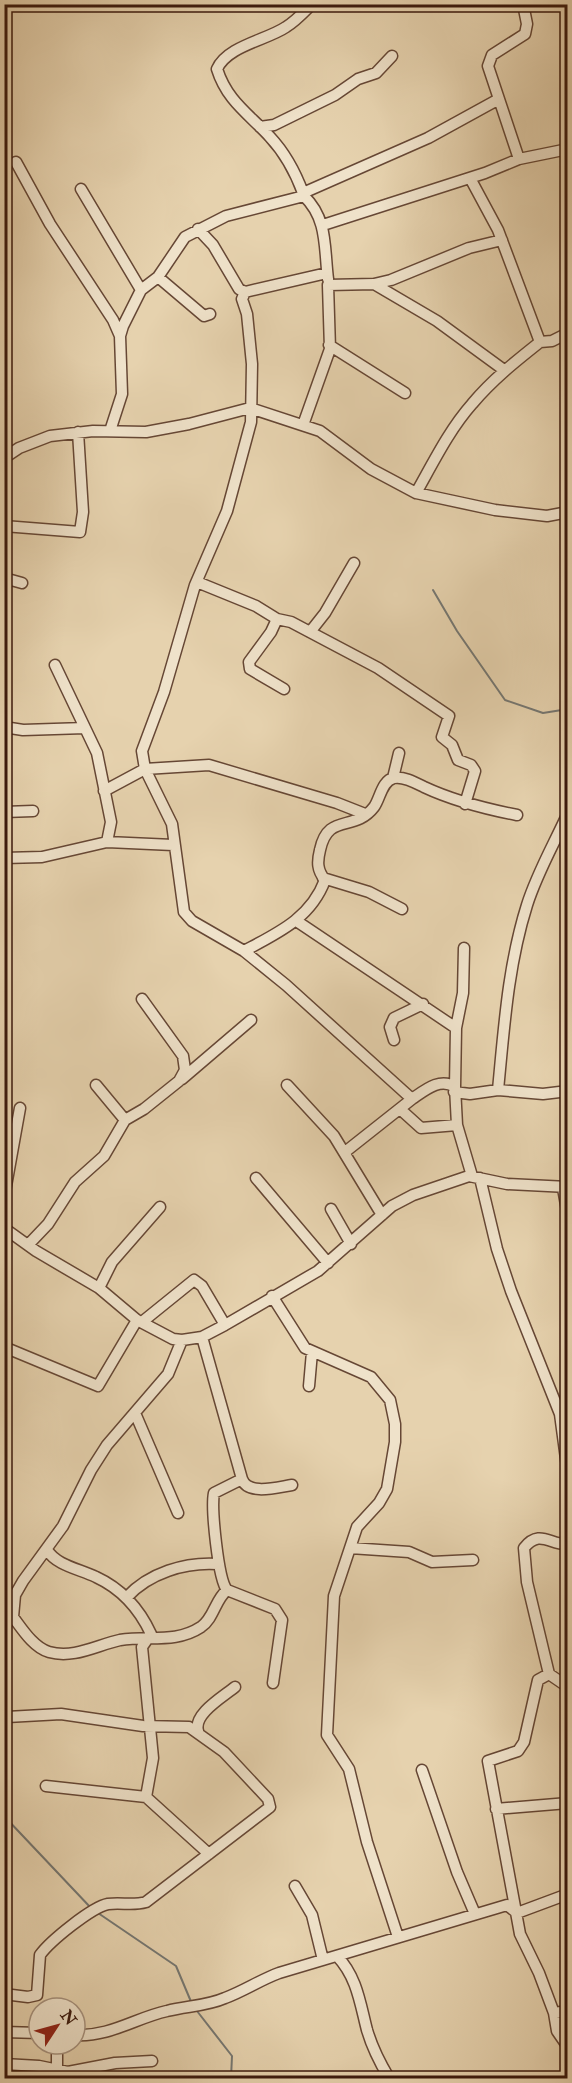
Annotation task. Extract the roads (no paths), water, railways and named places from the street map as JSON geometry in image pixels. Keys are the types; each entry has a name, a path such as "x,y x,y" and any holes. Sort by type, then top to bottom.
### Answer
{"street":[{"path":"303,424 308,405 328,359 328,285 323,225 314,205 304,194 282,153 260,127 245,115 223,83 217,69 220,62 237,51 287,27 312,4"},
{"path":"519,159 488,66 492,55 525,34 527,24 524,4"},
{"path":"260,127 274,125 335,94 358,79 375,73 392,56"},
{"path":"120,336 141,290 158,276 185,237 226,216 304,194 429,138 499,99"},
{"path":"323,225 470,178 519,159 567,149"},
{"path":"16,162 50,224 113,320 120,336 122,394 110,431"},
{"path":"470,178 502,240 540,342"},
{"path":"81,189 141,290"},
{"path":"198,229 213,245 239,289 245,292 327,273"},
{"path":"328,285 374,284 391,280 469,248 502,240"},
{"path":"158,276 192,308 204,316 210,314"},
{"path":"374,284 437,321 504,370"},
{"path":"245,292 242,299 247,314 252,364 251,422 230,502 197,582 164,692 145,737 142,751 145,769 166,806 172,824 173,845 184,912 192,921 244,951 309,1004 412,1099"},
{"path":"416,493 449,436 471,405 504,370 540,342 552,341 567,333"},
{"path":"329,345 385,378 405,393"},
{"path":"6,452 33,441 78,432 158,430 250,408 303,424 337,442 376,473 416,493 495,510 547,516 567,512"},
{"path":"4,526 80,532 83,512 78,432"},
{"path":"310,632 325,613 354,563"},
{"path":"4,578 22,583"},
{"path":"197,582 256,606 277,619 291,622 378,668 449,716 442,737 452,745 458,760 471,765 475,771 465,804"},
{"path":"277,619 272,632 249,662 250,669 284,689"},
{"path":"55,665 97,753 111,822 107,842"},
{"path":"4,727 23,730 85,728"},
{"path":"393,778 399,753"},
{"path":"104,791 145,769 209,765 337,803 365,814"},
{"path":"244,951 298,922 324,885 318,865 323,834 328,829 365,814 373,808 387,781 393,778 413,781 465,804 517,815"},
{"path":"4,812 33,811"},
{"path":"498,1090 512,965 533,888 567,813"},
{"path":"4,858 42,857 107,842 173,845"},
{"path":"323,878 369,892 402,909"},
{"path":"298,922 456,1028"},
{"path":"464,948 463,993 456,1028 454,1089 457,1125 476,1177 511,1291 560,1414 567,1474"},
{"path":"142,999 183,1056 185,1070 179,1081"},
{"path":"394,1040 390,1027 394,1018 423,1004"},
{"path":"28,1245 48,1224 75,1182 104,1156 125,1120 144,1109 251,1020"},
{"path":"345,1152 412,1099 444,1082 454,1089 470,1094 498,1090 543,1094 567,1091"},
{"path":"96,1085 125,1120"},
{"path":"287,1085 345,1152 382,1215"},
{"path":"4,1197 20,1108"},
{"path":"400,1109 421,1128 457,1125"},
{"path":"4,1228 99,1288 139,1321 174,1339 182,1340 202,1337 225,1325 328,1263 392,1206 451,1180 476,1177 507,1184 565,1188 567,1216"},
{"path":"256,1178 328,1263"},
{"path":"99,1288 112,1262 160,1207"},
{"path":"331,1209 351,1244"},
{"path":"4,1347 98,1386 139,1321 194,1280 202,1286 225,1325"},
{"path":"272,1296 299,1342 312,1352 335,1359 371,1377 390,1400 395,1424 387,1489 379,1503 357,1527 334,1596 327,1735 349,1769 367,1842 398,1937"},
{"path":"202,1337 244,1485 251,1489 292,1485"},
{"path":"182,1340 168,1374 96,1462 63,1526 15,1595 13,1617 27,1636 47,1652 66,1654 118,1640 170,1639 198,1629 204,1624 227,1590"},
{"path":"309,1386 312,1352"},
{"path":"135,1413 178,1513"},
{"path":"242,1479 214,1493 217,1564 222,1584 227,1590 279,1612 282,1620 273,1683"},
{"path":"567,1544 538,1538 530,1541 524,1548 527,1582 549,1674 567,1687"},
{"path":"350,1548 409,1552 432,1562 473,1560"},
{"path":"47,1550 51,1556 77,1570 97,1577 127,1597 138,1609 151,1634 142,1647 153,1758 146,1797"},
{"path":"127,1597 136,1587 165,1572 189,1564 217,1564"},
{"path":"549,1674 538,1680 524,1742 518,1750 488,1761 520,1934 539,1973 554,2013 557,2031 567,2047"},
{"path":"198,1731 196,1726 200,1719 235,1687"},
{"path":"4,1994 37,1995 40,1955 92,1910 112,1904 132,1906 146,1902 270,1807 268,1799 224,1752 198,1731 174,1726 150,1727 61,1714 7,1717"},
{"path":"422,1770 457,1872 476,1914"},
{"path":"46,1786 146,1797 209,1854"},
{"path":"496,1809 567,1803"},
{"path":"295,1886 312,1915 323,1960"},
{"path":"517,1913 567,1894"},
{"path":"87,2034 113,2032 168,2011 193,2008 225,1999 253,1983 507,1905 517,1913"},
{"path":"337,1956 346,1965 358,1990 374,2050 389,2079"},
{"path":"554,2013 567,2011"},
{"path":"4,2032 27,2033"},
{"path":"60,2056 65,2073"},
{"path":"4,2064 65,2073 115,2063 152,2061"}],"waterway":[{"path":"433,590 457,631 505,700 543,713 568,709"},
{"path":"4,1816 91,1908"},
{"path":"98,1913 176,1966 192,2004"},
{"path":"197,2011 232,2056 231,2078"}]}
